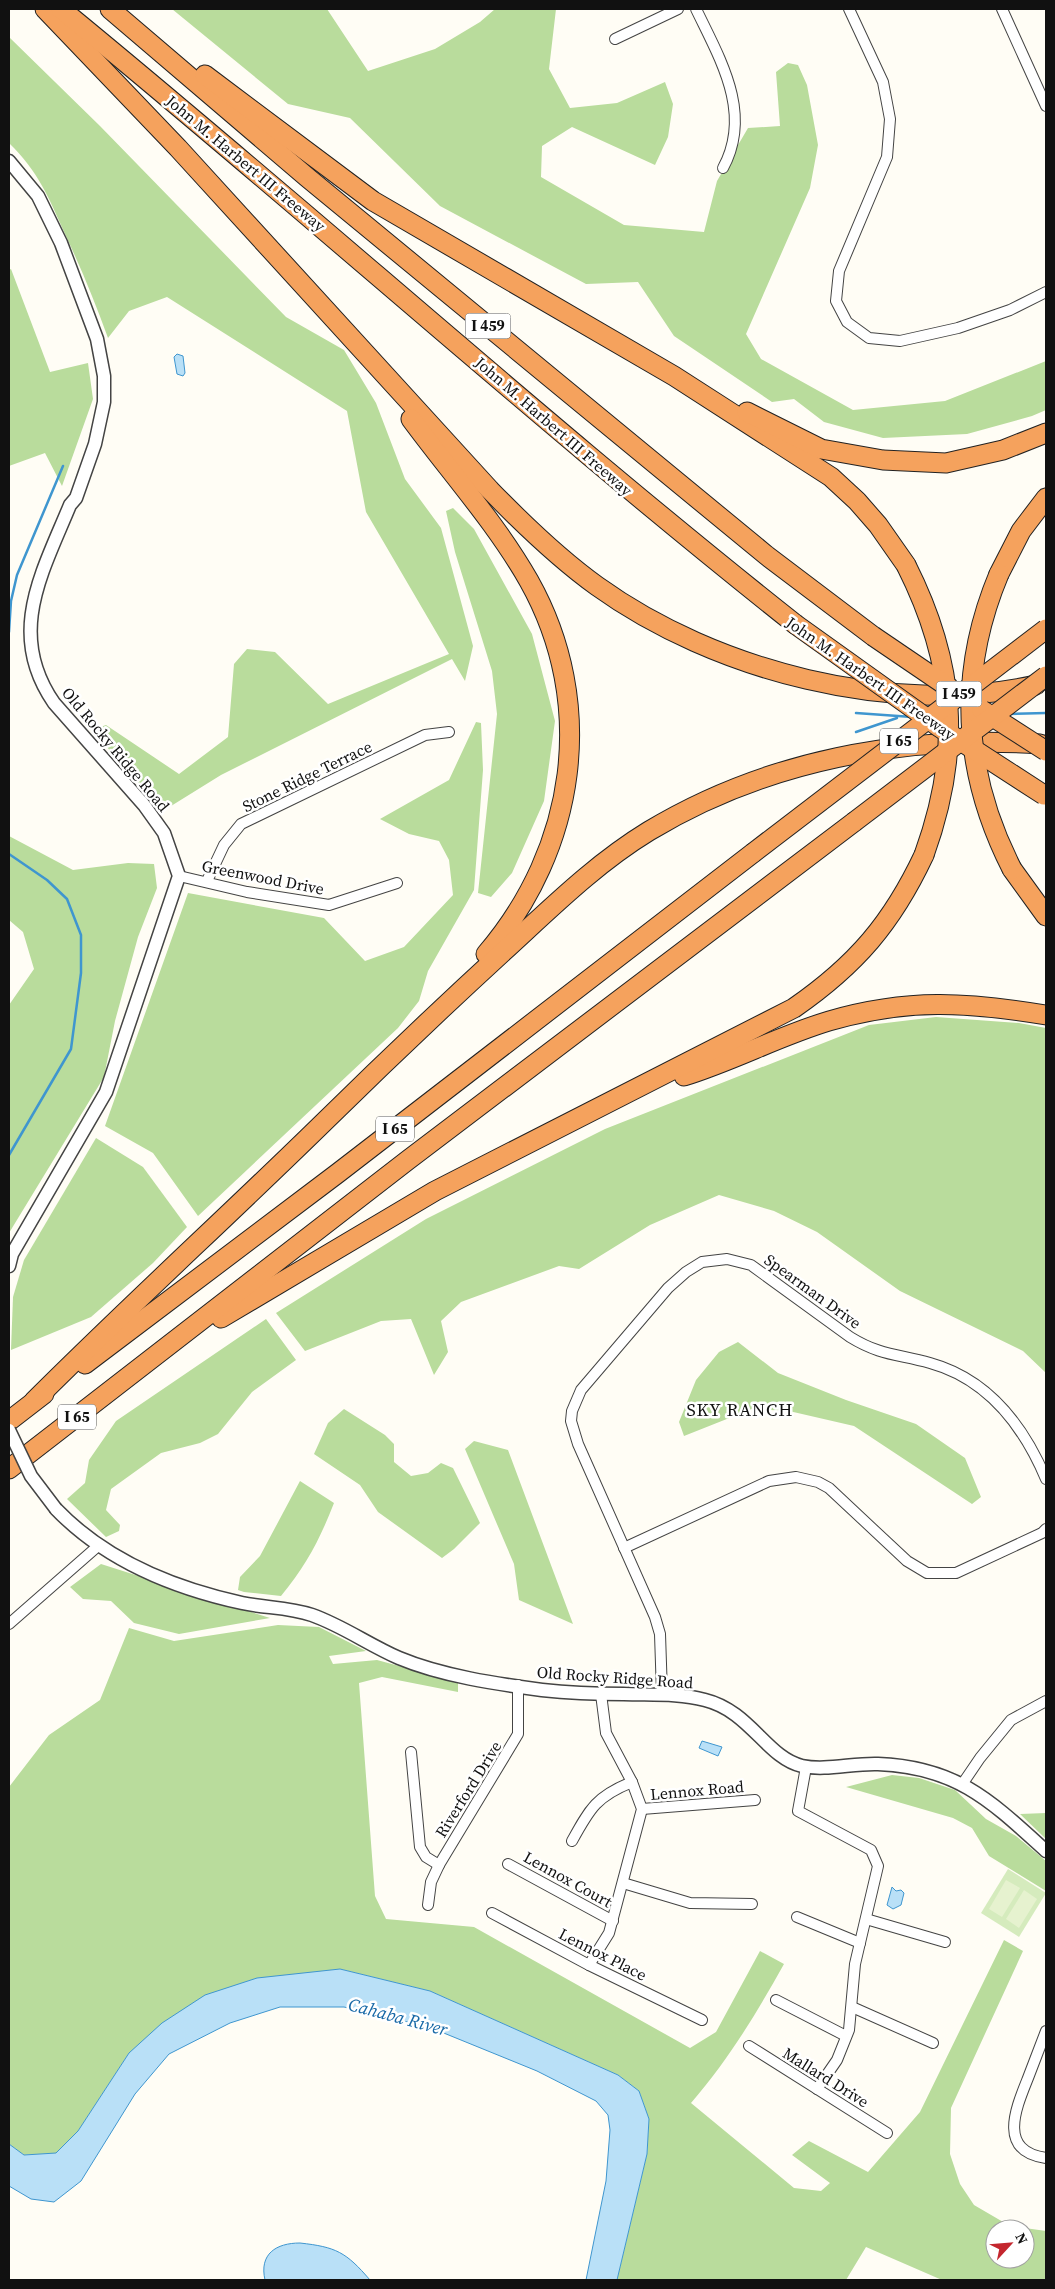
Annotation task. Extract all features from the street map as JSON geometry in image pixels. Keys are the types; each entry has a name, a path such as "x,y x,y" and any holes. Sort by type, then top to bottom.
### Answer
{"highway":[{"path":"45,9 178,148 490,490 572,568 598,587 670,629 717,652 752,664 834,685 916,695 1008,691 1046,682"},
{"name":"John M. Harbert III Freeway","path":"61,9 174,102 674,528 795,624 939,728 1045,795"},
{"name":"John M. Harbert III Freeway","path":"110,9 316,184 720,517 873,636 1046,751"},
{"path":"116,9 373,201 674,376 831,477 857,501 878,525 906,565 925,605 939,645 946,683 949,722 948,760 943,792 924,855 908,890 874,939 850,964 820,990 794,1008 435,1191 145,1364"},
{"path":"347,334 503,541 529,582 549,624 558,654 569,712 570,745 564,801 541,870 530,892 506,929 429,1020"},
{"path":"674,376 821,449 882,460 946,463 1003,450 1046,433"},
{"path":"1046,498 1021,531 999,574 987,603 978,638 971,687 970,716 972,745 984,803 993,827 1012,869 1046,916"},
{"name":"I 65","path":"9,1421 186,1289 1046,629"},
{"name":"I 65","path":"9,1469 386,1177 1046,676"},
{"path":"34,1402 105,1330 168,1274 429,1020 569,890 600,865 650,831 716,796 787,769 850,754 923,744 1001,742 1046,745"},
{"path":"632,1092 695,1072 828,1021 866,1012 911,1004 956,1003 1046,1015"}],"street":[{"path":"615,39 678,9"},
{"path":"696,9 730,83 735,104 736,126 732,144 723,168"},
{"path":"849,9 883,82 890,119 887,157 839,271 836,301 847,322 869,338 900,341 958,328 1010,310 1046,292"},
{"path":"1002,9 1046,106"},
{"name":"Old Rocky Ridge Road","path":"9,160 38,196 61,243 97,339 104,376 104,402 95,444 76,498 70,505 40,577 31,616 29,640 32,655 43,688 54,703 144,805 164,833 180,876"},
{"name":"Stone Ridge Terrace","path":"207,881 224,845 241,824 425,735 449,732"},
{"path":"9,1266 12,1254 106,1092 180,876"},
{"name":"Greenwood Drive","path":"180,876 247,892 329,905 397,883"},
{"name":"Spearman Drive","path":"662,1694 660,1634 649,1600 573,1432 572,1412 588,1380 668,1288 694,1267 716,1259 738,1261 763,1271 850,1337 867,1347 892,1356 939,1365 971,1383 1011,1416 1028,1441 1046,1479"},
{"name":"Old Rocky Ridge Road","path":"9,1430 31,1476 56,1509 98,1546 134,1567 198,1591 244,1603 310,1614 388,1653 444,1672 542,1690 601,1694 662,1694 693,1697 722,1705 739,1715 785,1758 806,1767 870,1763 892,1764 929,1772 963,1784 1002,1811 1046,1851"},
{"path":"624,1548 769,1481 796,1477 818,1482 829,1488 907,1561 927,1573 956,1573 1042,1533 1046,1529"},
{"path":"9,1624 98,1546"},
{"name":"Riverford Drive","path":"428,1905 431,1882 439,1865 518,1734 518,1685"},
{"path":"589,1965 609,1933 642,1809 632,1782 606,1733 601,1694"},
{"path":"963,1784 980,1758 1011,1720 1046,1701"},
{"path":"411,1752 420,1847 426,1857 439,1865"},
{"path":"806,1767 798,1811 871,1850 878,1866 855,1964 852,2007 846,2036 837,2060 817,2089"},
{"path":"572,1841 598,1800 613,1789 632,1782"},
{"name":"Lennox Road","path":"642,1809 755,1800"},
{"name":"Lennox Court","path":"508,1864 612,1921"},
{"path":"623,1883 690,1903 752,1904"},
{"name":"Lennox Place","path":"492,1913 589,1965 702,2020"},
{"path":"796,1917 860,1943"},
{"path":"866,1919 945,1942"},
{"path":"776,2000 846,2036"},
{"path":"852,2007 933,2043"},
{"path":"1046,2031 1015,2110 1013,2126 1014,2134 1024,2150 1038,2157 1046,2158"},
{"name":"Mallard Drive","path":"749,2046 887,2133"}],"green space":[{"path":"172,9 327,9 368,71 435,49 480,22 495,9 556,9 549,69 570,108 617,103 665,82 673,104 668,137 655,165 572,127 542,146 541,177 624,225 704,232 717,181 748,128 780,126 776,72 788,63 798,65 807,85 818,145 810,188 746,334 761,359 853,410 945,401 1046,361 1046,410 1032,416 967,434 883,438 824,422 794,399 772,402 674,336 638,282 586,284 440,206 350,118 288,104"},
{"path":"9,37 100,126 286,317 344,350 376,403 405,479 441,528 473,646 465,681 452,659 221,775 163,811 92,730 106,725 179,774 228,737 234,664 247,649 275,652 328,704 449,654 366,512 347,411 167,297 129,311 108,338 82,272 48,197 28,164 9,143"},
{"path":"11,269 50,372 88,363 93,399 62,486 45,453 9,466 9,270"},
{"path":"453,508 474,529 532,634 555,721 544,801 512,873 491,897 478,893 497,714 492,671 455,552 446,511"},
{"path":"476,722 481,723 483,770 474,890 428,971 419,1001 398,1028 198,1216 153,1153 105,1126 188,893 324,918 365,961 404,947 453,895 449,860 439,841 409,834 380,819 449,780"},
{"path":"9,836 73,870 128,863 154,864 157,888 138,937 115,1021 104,1077 9,1233 9,1005 34,969 23,932 9,920"},
{"path":"936,1017 1019,1023 1046,1028 1046,1373 1023,1351 900,1291 817,1232 774,1211 719,1195 650,1225 579,1269 559,1266 461,1302 441,1321 448,1352 434,1375 411,1319 381,1321 305,1351 276,1313 426,1219 605,1129 869,1025"},
{"path":"96,1138 143,1167 187,1227 153,1263 91,1317 11,1350 13,1297 24,1260"},
{"path":"266,1319 296,1360 252,1392 218,1434 200,1443 161,1453 111,1489 106,1510 120,1525 119,1531 106,1537 67,1499 85,1483 89,1460 116,1421"},
{"path":"738,1342 778,1373 846,1400 916,1424 965,1458 981,1497 972,1504 854,1426 789,1411 752,1409 684,1436 679,1422 696,1380 719,1352"},
{"path":"344,1409 385,1435 394,1444 394,1462 411,1476 428,1473 441,1463 453,1468 480,1523 454,1549 442,1558 378,1512 360,1485 314,1454 328,1423"},
{"path":"474,1441 508,1450 573,1624 519,1600 514,1564 465,1449"},
{"path":"300,1481 334,1503 312,1552 281,1596 238,1590 240,1577 260,1556"},
{"path":"101,1564 270,1618 179,1634 134,1623 111,1601 83,1599 70,1587"},
{"path":"278,1625 319,1627 366,1651 329,1656 333,1664 377,1660 458,1682 458,1692 382,1677 359,1683 375,1896 386,1919 474,1927 690,2048 716,2032 760,1951 784,1964 741,2036 718,2070 691,2103 794,2188 821,2191 830,2183 792,2155 809,2141 868,2172 920,2112 1004,1940 1023,1951 951,2108 950,2154 960,2184 974,2205 998,2219 985,2219 985,2269 1035,2269 1035,2229 1046,2231 1046,2280 942,2280 866,2247 846,2280 617,2280 647,2154 649,2119 639,2091 618,2075 430,1991 340,1969 129,2053 78,2131 56,2154 24,2155 9,2144 9,1787 49,1735 100,1700 129,1628 174,1641"},
{"path":"892,1775 919,1778 955,1790 986,1819 1016,1836 1046,1861 1046,1891 989,1856 972,1828 953,1818 846,1787"},
{"path":"1046,1813 1046,1839 1020,1814"},
{"path":"1008,1869 1046,1893 1019,1937 981,1913"},
{"path":"1006,1880 1020,1888 1002,1917 989,1909"},
{"path":"1024,1890 1037,1899 1019,1928 1006,1919"}],"water":[{"path":"177,354 183,356 185,373 183,376 177,374 174,357"},
{"path":"702,1741 722,1747 718,1756 699,1748"},
{"path":"892,1887 896,1891 901,1890 904,1893 901,1905 893,1909 887,1905"},
{"name":"Cahaba River","path":"340,1969 430,1991 618,2075 639,2091 649,2119 647,2154 617,2280 586,2280 606,2181 610,2130 608,2115 596,2101 537,2071 429,2027 344,2007 280,2007 230,2023 169,2054 135,2094 81,2181 54,2202 31,2199 9,2186 9,2144 24,2155 56,2153 78,2131 129,2053 162,2023 205,1995 257,1978"},
{"path":"300,2243 340,2252 354,2263 370,2280 265,2280 265,2263 271,2252 284,2245"}],"waterway":[{"path":"9,632 11,601 17,575 63,466"},
{"path":"856,713 912,717"},
{"path":"1010,714 1046,713"},
{"path":"856,732 897,718"},
{"path":"9,854 47,880 67,899 81,935 81,973 71,1049 9,1155"}],"district":[{"name":"SKY RANCH","path":"740,1410"}]}
